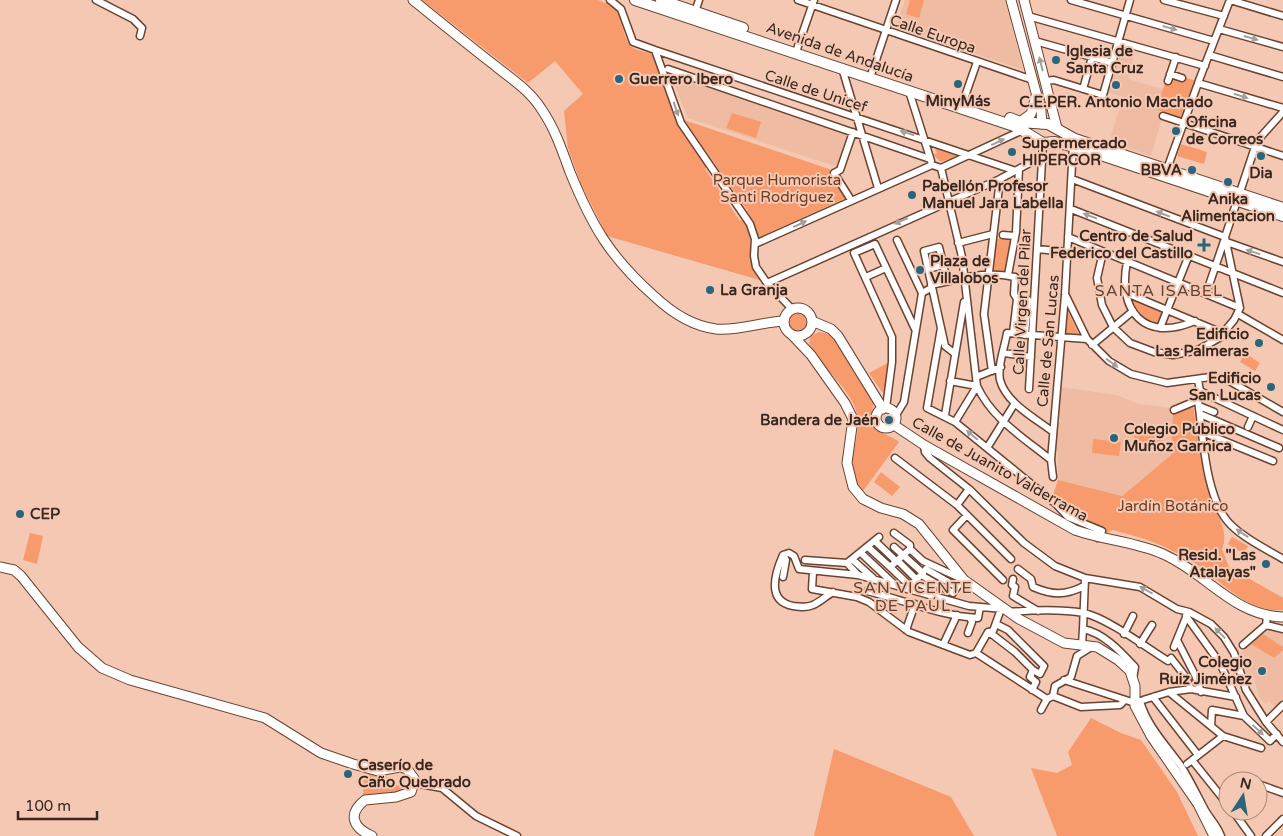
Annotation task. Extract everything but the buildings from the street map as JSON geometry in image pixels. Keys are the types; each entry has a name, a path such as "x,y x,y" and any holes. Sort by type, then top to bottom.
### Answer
{"main road":[{"name":"Avenida de Andalucía","path":"635,0 872,72 963,102 1022,126 1043,143"},
{"name":"Avenida de Andalucía","path":"661,0 842,68 909,90 1022,126 1040,124 1058,130"},
{"path":"1034,136 1033,131 1040,124"},
{"path":"1056,142 1058,130 1075,139 1167,169 1283,216"},
{"path":"1043,143 1056,142 1073,146 1238,197 1283,208"}],"street":[{"path":"96,0 133,19 142,28 140,36"},
{"path":"412,0 520,84 542,108 553,128 588,212 607,246 627,272 661,302 677,314 700,326 717,329 739,328 784,321"},
{"name":"Calle de Unicef","path":"610,0 620,9 633,42 680,60 1017,170"},
{"path":"695,12 699,0"},
{"name":"Calle Europa","path":"798,0 813,2 885,31 1033,80"},
{"path":"872,72 896,0"},
{"path":"1011,0 1033,80 1040,124"},
{"path":"1024,0 1058,130"},
{"path":"1071,0 1214,41"},
{"path":"1045,82 1054,80 1103,95 1130,0"},
{"path":"1164,0 1224,16"},
{"path":"1167,169 1230,0 1283,16"},
{"path":"797,50 813,2"},
{"path":"1028,16 1205,66"},
{"path":"1219,28 1283,47"},
{"path":"1035,41 1112,63"},
{"path":"655,50 665,69 682,124 750,224 755,244 755,261 767,283 792,309 805,310 812,321 831,329 838,336 884,408 891,410 896,415"},
{"path":"1209,55 1283,77"},
{"path":"1083,89 1092,57"},
{"path":"1176,58 1169,78 1182,78"},
{"path":"665,69 669,61 680,60"},
{"path":"963,102 977,62"},
{"path":"842,68 861,137 878,188"},
{"path":"665,69 854,132 861,137 931,162 941,168 964,277 977,386 983,399 1004,422 1051,460"},
{"path":"734,92 738,79"},
{"path":"1198,85 1283,110 1254,147 1206,294"},
{"path":"909,90 931,162"},
{"path":"941,168 1022,126 1034,109 1036,93"},
{"path":"820,121 824,107"},
{"path":"1163,116 1283,156"},
{"path":"851,200 834,172 840,170 854,132"},
{"name":"Calle Virgen del Pilar","path":"1030,389 1043,143"},
{"name":"Calle de San Lucas","path":"1053,477 1051,460 1062,338 1073,146"},
{"path":"767,283 1000,179 1041,157"},
{"path":"755,244 931,162"},
{"path":"1013,334 1017,299 1014,294 1012,276 1016,236 1017,170"},
{"path":"992,371 984,314 1000,179"},
{"path":"1072,179 1283,262"},
{"path":"1070,208 1215,264 1283,293"},
{"path":"958,243 993,234"},
{"path":"1003,235 1016,236"},
{"path":"1068,237 1206,294 1239,311 1283,340"},
{"path":"1103,252 1097,278 1098,292 1106,316 1130,343 1154,352 1173,355 1198,350 1219,338 1239,311 1233,272 1225,239"},
{"path":"896,240 922,292 904,402 896,415 894,425 886,428 877,423 876,416 884,408 892,362 892,337 854,253 875,244 915,329"},
{"path":"947,281 939,247 924,251 945,346 954,353"},
{"path":"1037,249 1068,252"},
{"path":"1160,328 1188,254"},
{"path":"1127,262 1124,292 1133,312 1148,324 1160,328 1178,328 1195,321"},
{"path":"928,269 944,265"},
{"path":"866,277 886,268"},
{"path":"922,292 931,286 964,277 989,273 1012,276"},
{"path":"1124,292 1222,333"},
{"path":"945,415 965,294"},
{"path":"1065,295 1089,342 1109,361 1131,374 1167,383 1210,377 1226,379 1283,412"},
{"path":"1017,299 1028,300 1025,335"},
{"path":"792,309 785,316 786,329 808,352 845,403 853,419 847,463 853,487 863,499 881,508 903,514 919,524 960,583"},
{"path":"1053,432 1015,403 1005,391 1000,378 1007,333 1089,342 1114,327 1133,312"},
{"path":"808,352 806,340 812,321"},
{"path":"941,328 926,408 945,415 956,422 1056,504 1068,517 1102,531 1098,538"},
{"path":"792,335 800,336 807,333"},
{"path":"1004,353 1031,357"},
{"path":"976,377 1001,367"},
{"path":"1198,380 1200,391 1198,403 1210,482 1224,518 1237,531 1283,559"},
{"path":"950,381 977,386"},
{"path":"956,422 977,386"},
{"path":"1200,391 1283,430"},
{"path":"987,448 1015,403"},
{"path":"1174,410 1198,403 1214,412"},
{"path":"1200,414 1279,448"},
{"path":"1248,427 1253,416"},
{"name":"Calle de Juanito Valderrama","path":"894,425 924,445 1075,530 1098,538 1152,550 1170,557 1196,572 1244,609 1266,621 1283,617"},
{"path":"1202,432 1273,461"},
{"path":"924,445 925,452 930,458 969,489 1024,542 1055,566 1085,582 1140,587 1178,609 1211,624 1224,637 1234,653 1246,690 1266,722 1283,742"},
{"path":"895,458 957,505 1011,559"},
{"path":"957,505 969,489"},
{"path":"967,515 954,530 1003,580"},
{"path":"888,566 907,551 910,545 894,532"},
{"path":"850,562 877,539 896,561 919,577 933,590"},
{"path":"868,547 888,566 919,577 954,593 960,583"},
{"path":"894,548 907,551"},
{"path":"907,551 919,577"},
{"path":"907,551 919,577 980,607 1084,613 1099,619 1169,659 1185,676 1191,689"},
{"path":"783,555 789,553 794,556 799,569 813,572 858,575 896,586 919,577 960,583 1056,640 1064,643 1094,646 1118,660 1130,671 1135,686 1136,701 1151,736 1198,804 1214,836"},
{"path":"861,553 896,586"},
{"path":"783,555 786,560 783,577"},
{"path":"783,555 775,580 775,592 778,600 786,604 806,607 814,605 833,592"},
{"path":"806,560 850,562 872,578"},
{"path":"850,562 858,575"},
{"path":"0,567 14,570 21,576 78,647 102,668 130,680 266,718 321,752 353,764 378,771 404,767 413,775 415,783 413,790 407,794 366,800 359,804 355,811 354,820 358,828 372,836"},
{"path":"1018,569 1032,579 1033,587 1049,594 1065,593 1085,582"},
{"path":"813,572 812,590 833,592 866,601 906,630 970,655 976,653 1006,610"},
{"path":"866,601 867,591 872,578"},
{"path":"1013,579 1012,585 1015,587 1013,596 1039,611"},
{"path":"1082,645 1085,582"},
{"path":"867,591 948,615 978,618 980,607"},
{"path":"906,630 914,604"},
{"path":"1188,614 1175,644 1195,675 1201,692"},
{"path":"1188,614 1220,663 1236,697 1238,708 1270,741 1277,734"},
{"path":"943,645 957,615"},
{"path":"1124,634 1133,616"},
{"path":"968,633 972,622 970,618"},
{"path":"1243,646 1266,621 1283,629"},
{"path":"989,632 1040,674 1044,666 1008,630 996,624"},
{"path":"1140,644 1152,625"},
{"path":"1083,629 1099,636 1121,652 1135,667 1133,679"},
{"path":"1041,710 1055,686 1071,677 1077,656 1094,646"},
{"path":"976,653 1032,690 1081,707 1120,705 1169,692 1191,689 1236,697"},
{"path":"1032,690 1036,682 1030,677 1033,670"},
{"path":"1064,680 1136,701 1182,768 1221,836"},
{"path":"1169,692 1223,736 1261,748"},
{"path":"1153,697 1198,755"},
{"path":"1266,722 1283,705"},
{"path":"1211,726 1212,710 1244,716"},
{"path":"1218,793 1190,762 1223,736"},
{"path":"415,783 447,791 476,816 517,836"},
{"path":"1268,788 1283,793"},
{"path":"1240,821 1251,836"},
{"path":"1266,836 1282,821"}],"shaded area":[{"path":"905,0 1005,0 1023,70 896,27"},
{"path":"1120,44 1136,48 1128,79 1163,89 1157,109 1164,111 1151,156 1109,142 1123,97 1107,92"},
{"path":"676,74 850,134 838,167 688,118 672,79"},
{"name":"Colegio Público Muñoz Garnica","path":"1060,387 1117,395 1138,404 1173,408 1193,403 1193,406 1173,412 1171,455 1121,496 1058,480 1058,452 1056,451 1057,425 1061,421 1058,415"},
{"name":"Colegio Ruiz Jiménez","path":"1270,629 1283,631 1283,700 1275,707 1269,701 1266,704 1259,697 1254,678 1245,682 1237,656"}],"green space":[{"path":"422,0 598,0 605,3 610,2 618,13 629,44 635,49 652,54 658,63 677,124 707,167 705,169 740,221 743,219 750,236 753,264 763,281 607,236 581,184 568,148 564,111 583,94 555,61 528,83"},
{"path":"910,0 924,0 919,18 906,14"},
{"path":"1169,72 1196,81 1195,86 1200,88 1188,121 1156,109"},
{"path":"732,113 761,122 756,138 726,128"},
{"name":"Parque Humorista Santi Rodríguez","path":"684,120 829,169 846,198 759,237 747,210"},
{"path":"1181,144 1207,152 1204,164 1177,156"},
{"path":"935,148 958,156 941,162 933,155 937,153"},
{"path":"1003,236 1013,238 1008,273 993,272 991,270 996,240"},
{"path":"1126,293 1164,312 1158,326 1139,314"},
{"path":"1067,309 1079,335 1064,334"},
{"path":"798,311 805,314 808,321 805,328 798,331 791,328 788,321 791,314"},
{"path":"819,332 830,334 837,341 863,382 873,403 871,421 873,426 878,431 899,442 863,491 853,475 852,466 858,430 856,410 845,390 821,363 809,344 811,336"},
{"path":"1245,353 1260,363 1255,371 1240,362"},
{"path":"888,363 886,390 882,392 869,373"},
{"name":"Jardín Botánico","path":"1193,406 1203,471 1210,497 1223,528 1224,544 1222,549 1229,567 1283,598 1283,610 1270,610 1257,606 1233,593 1188,559 1160,545 1133,535 1113,530 1107,533 1099,526 1068,513 1052,498 1058,480 1122,496 1171,455 1173,412"},
{"path":"1162,434 1163,449 1135,449 1134,435"},
{"path":"1093,439 1121,442 1119,456 1092,453"},
{"path":"881,472 900,487 892,496 874,482"},
{"path":"30,533 43,536 37,564 23,560"},
{"path":"1232,537 1248,546 1244,554 1228,544"},
{"path":"1263,634 1283,647 1283,650 1274,658 1251,644"},
{"path":"1091,718 1121,733 1141,740 1177,792 1198,836 1057,836 1031,768 1057,773 1072,765 1068,752"},
{"path":"834,749 951,797 974,836 814,836"},
{"path":"364,773 393,778 392,784 408,788 402,792 363,796"}],"place":[{"name":"Iglesia de Santa Cruz","path":"1056,60"},
{"name":"Guerrero Ibero","path":"619,79"},
{"name":"MinyMás","path":"958,84"},
{"name":"C.E.PER. Antonio Machado","path":"1116,85"},
{"name":"Oficina de Correos","path":"1176,131"},
{"name":"Supermercado HIPERCOR","path":"1012,152"},
{"name":"Dia","path":"1261,156"},
{"name":"BBVA","path":"1192,170"},
{"name":"Anika Alimentacion","path":"1228,182"},
{"name":"Pabellón Profesor Manuel Jara Labella","path":"912,195"},
{"name":"Centro de Salud Federico del Castillo","path":"1204,245"},
{"name":"Plaza de Villalobos","path":"920,270"},
{"name":"La Granja","path":"710,290"},
{"name":"Edificio Las Palmeras","path":"1259,343"},
{"name":"Edificio San Lucas","path":"1271,387"},
{"name":"Bandera de Jaén","path":"889,420"},
{"name":"Colegio Público Muñoz Garnica","path":"1114,438"},
{"name":"CEP","path":"20,514"},
{"name":"Resid. \"Las Atalayas\"","path":"1266,564"},
{"name":"Colegio Ruiz Jiménez","path":"1262,671"},
{"name":"Caserío de Caño Quebrado","path":"348,774"}],"district":[{"name":"SANTA ISABEL","path":"1159,291"},
{"name":"SAN VICENTE DE PAÚL","path":"913,597"}]}
